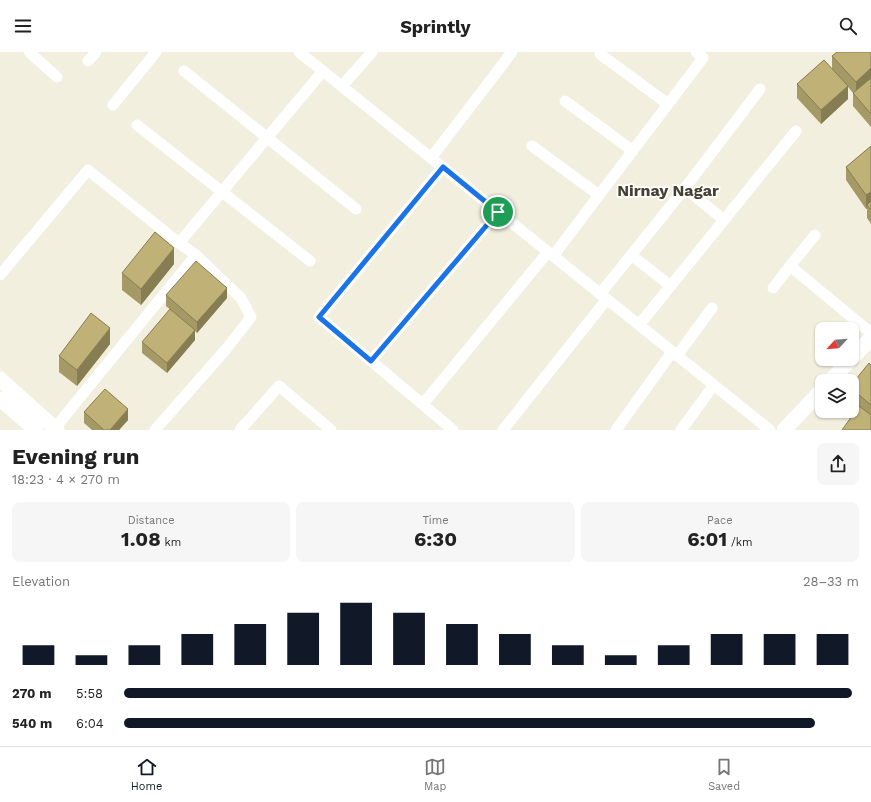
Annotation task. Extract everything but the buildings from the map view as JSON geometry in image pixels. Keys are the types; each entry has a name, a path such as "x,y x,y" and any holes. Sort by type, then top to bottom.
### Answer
{"main road":[{"path":"859,351 871,338"},
{"path":"837,374 845,366"},
{"path":"0,379 56,429"},
{"path":"784,430 815,397"},
{"path":"0,399 36,430"}],"street":[{"path":"29,52 58,76"},
{"path":"88,61 96,52"},
{"path":"112,105 156,52"},
{"path":"299,52 770,430"},
{"path":"342,86 372,52"},
{"path":"431,158 512,52"},
{"path":"423,404 598,196 703,58 696,52"},
{"path":"600,54 668,104"},
{"path":"184,71 356,209"},
{"path":"179,243 323,71"},
{"path":"503,430 604,297 631,255 685,188 760,89"},
{"path":"565,101 633,150"},
{"path":"138,125 310,261"},
{"path":"639,325 796,131"},
{"path":"532,146 598,196"},
{"path":"443,167 319,317 454,430"},
{"path":"0,275 88,170 196,255 241,298 250,317 227,348 155,430"},
{"path":"685,188 724,220"},
{"path":"371,361 498,212"},
{"path":"773,288 814,236"},
{"path":"56,429 196,255"},
{"path":"631,255 671,286"},
{"path":"790,266 871,333"},
{"path":"616,430 712,308"},
{"path":"681,430 714,385"},
{"path":"240,430 279,386 331,430"}],"district":[{"name":"Nirnay Nagar","path":"668,190"}],"route":[{"path":"443,167 498,212 371,361 319,317 443,167"}]}
